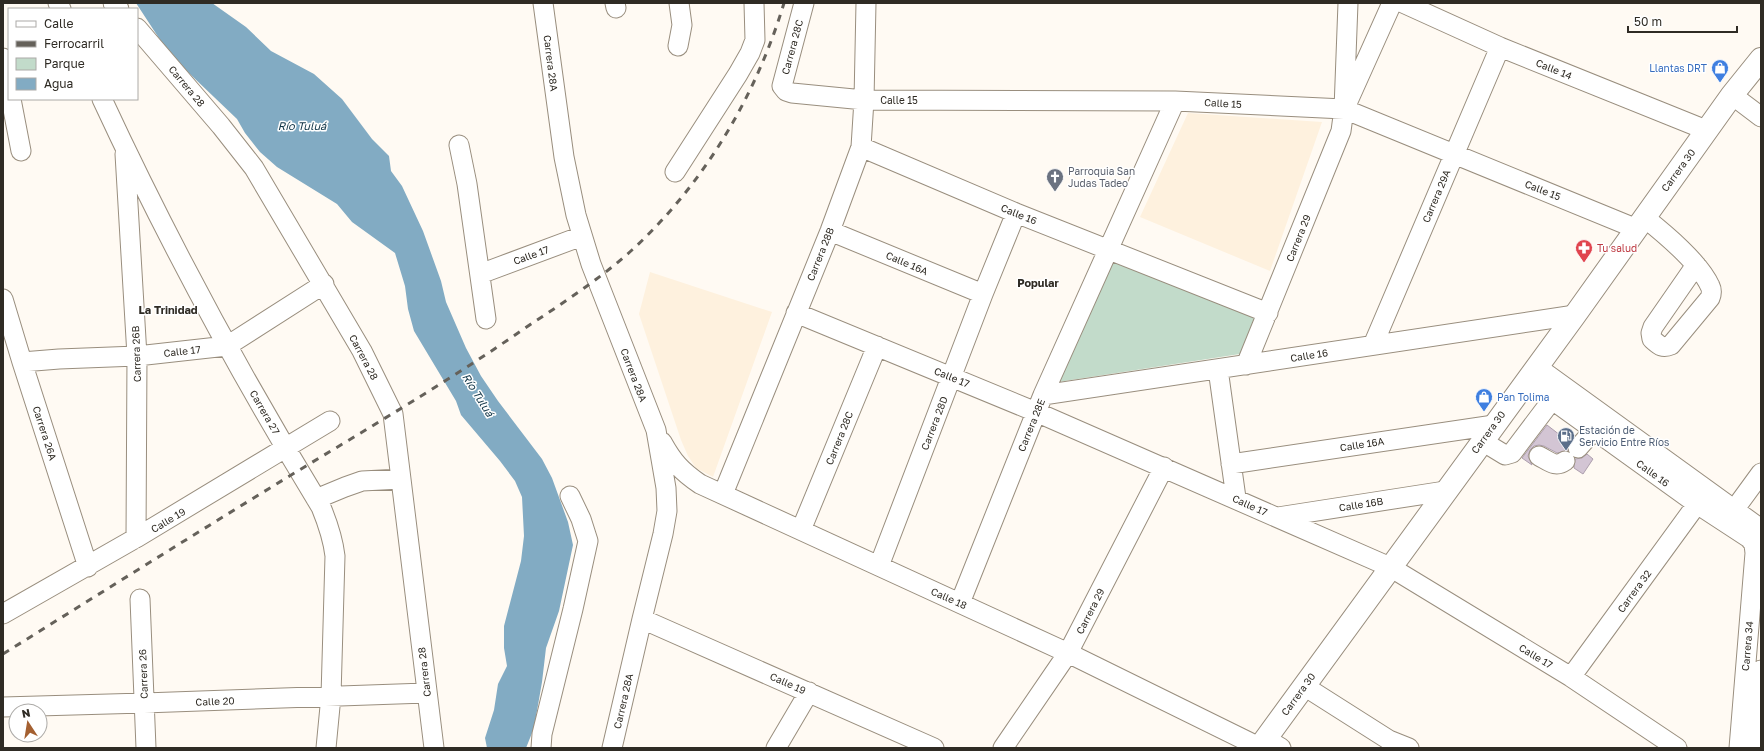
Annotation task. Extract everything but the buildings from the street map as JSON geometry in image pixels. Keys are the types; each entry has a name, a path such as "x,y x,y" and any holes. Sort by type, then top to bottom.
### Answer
{"main road":[{"name":"Carrera 30","path":"1266,746 1304,686 1575,315 1706,130 1761,59"}],"street":[{"name":"Carrera 28A","path":"543,3 568,185 582,236 602,295 656,430 666,488 667,511 663,534 612,748"},
{"path":"678,46 682,25 679,3"},
{"path":"675,172 750,53 755,40 754,3"},
{"name":"Carrera 28C","path":"786,91 782,86 804,3"},
{"name":"Carrera 28B","path":"723,494 830,231 861,147 864,100 866,3"},
{"name":"Carrera 29","path":"1246,365 1341,131 1344,109 1348,3"},
{"name":"Carrera 29","path":"1344,109 1392,3"},
{"name":"Calle 14","path":"1403,3 1500,47 1706,130"},
{"name":"Carrera 28","path":"138,29 240,148 257,173 324,284 362,351 393,414 426,693 434,748"},
{"name":"Carrera 29A","path":"1373,345 1500,47"},
{"path":"3,58 8,85"},
{"name":"Calle 15","path":"786,91 792,93 864,100 1175,101 1344,109 1454,154 1658,228 1696,265"},
{"path":"1732,95 1761,117"},
{"path":"11,100 20,151"},
{"name":"Carrera 27","path":"102,100 124,146 227,346 316,499 327,521 333,540 335,556 331,696 326,748"},
{"name":"Carrera 28E","path":"960,603 1040,403 1175,101"},
{"path":"459,145 467,184 486,319"},
{"name":"Carrera 26B","path":"124,146 137,356 136,538"},
{"name":"Calle 16","path":"861,147 1016,213 1268,313"},
{"name":"Carrera 28D","path":"879,566 983,294 1016,213"},
{"name":"Calle 16A","path":"830,231 983,294"},
{"name":"Calle 17","path":"480,274 582,236"},
{"name":"Calle 17","path":"22,362 137,356 227,346 324,284"},
{"name":"Carrera 26A","path":"3,300 88,567"},
{"name":"Calle 17","path":"796,313 952,377 1040,403 1164,467 1390,567 1571,677 1677,748"},
{"name":"Calle 16","path":"1040,403 1218,369 1575,315"},
{"name":"Carrera 28C","path":"801,530 877,346"},
{"path":"1218,369 1236,498"},
{"name":"Calle 16","path":"1531,374 1552,400 1697,504 1749,538 1758,538"},
{"name":"Calle 16","path":"1531,374 1734,510 1758,538"},
{"path":"1488,433 1505,455 1528,448 1552,400"},
{"name":"Calle 19","path":"3,614 88,567 330,421"},
{"name":"Calle 18","path":"656,430 674,462 684,474 700,484 1068,653 1232,742 1266,746"},
{"path":"1578,448 1594,430"},
{"name":"Calle 16A","path":"1231,464 1488,433"},
{"path":"1528,448 1553,464 1558,465 1565,461"},
{"name":"Carrera 29","path":"1003,748 1068,653 1164,467"},
{"path":"1734,510 1761,473"},
{"path":"316,499 344,486 362,481 401,479"},
{"path":"666,499 671,490 678,484 688,482 700,484"},
{"name":"Calle 16B","path":"1278,517 1445,491"},
{"path":"540,748 588,541 581,519 570,496"},
{"name":"Carrera 32","path":"1571,677 1697,504"},
{"name":"Carrera 34","path":"1739,748 1755,553 1758,538"},
{"name":"Carrera 26","path":"140,600 146,748"},
{"name":"Calle 19","path":"642,618 934,748"},
{"name":"Carrera 34","path":"1754,748 1761,670"},
{"path":"1304,686 1389,740 1409,748"},
{"path":"776,748 809,692"},
{"name":"Calle 20","path":"3,706 144,703 426,693"}],"shaded area":[{"path":"1188,113 1322,122 1270,271 1140,217"},
{"path":"650,272 772,312 713,477 696,468 688,456 681,440 639,314"}],"green space":[{"path":"1109,261 1256,315 1240,354 1058,382"}],"water":[{"name":"Río Tuluá","path":"136,3 212,3 246,27 271,51 314,74 342,99 372,139 389,156 391,171 402,186 423,231 441,281 446,302 466,348 481,376 498,401 542,459 552,478 568,522 573,545 559,611 546,648 534,728 526,748 487,748 485,738 494,710 498,684 507,666 504,648 504,626 521,561 524,536 522,497 515,481 461,415 456,401 414,331 408,309 405,286 395,253 352,222 337,204 277,167 260,152 245,133 237,119 170,55"}],"railway":[{"path":"3,654 448,379 596,280 632,250 682,197 724,137 743,105 759,72 784,3"}],"place":[{"name":"Llantas DRT","path":"1720,83"},
{"name":"Parroquia San Judas Tadeo","path":"1055,192"},
{"name":"Tu salud","path":"1584,263"},
{"name":"Pan Tolima","path":"1484,412"},
{"name":"Estación de Servicio Entre Ríos","path":"1566,451"}],"district":[{"name":"Popular","path":"1038,283"},
{"name":"La Trinidad","path":"168,310"}]}
